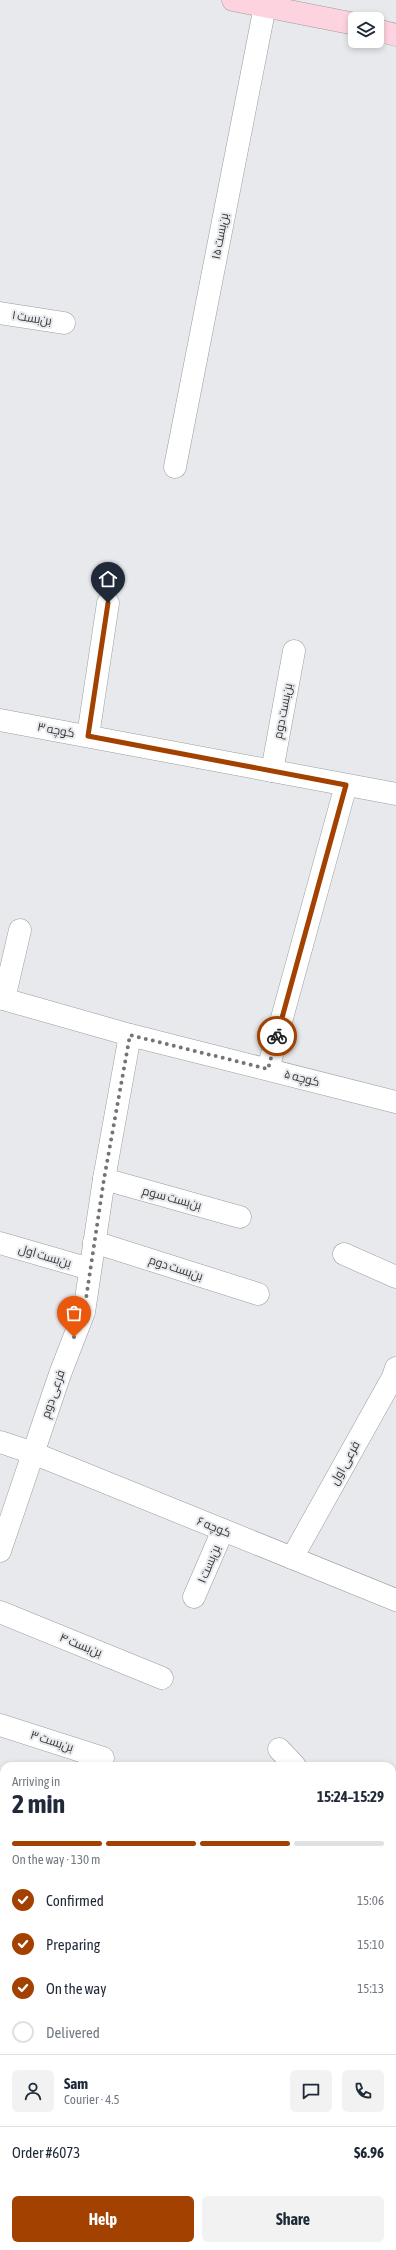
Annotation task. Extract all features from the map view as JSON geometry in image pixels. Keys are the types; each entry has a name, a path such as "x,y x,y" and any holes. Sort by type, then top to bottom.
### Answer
{"main road":[{"path":"233,0 348,23"},
{"path":"384,32 396,35"}],"street":[{"name":"بن‌بست ۱۵","path":"175,467 265,6"},
{"name":"بن‌بست ۱","path":"0,313 64,323"},
{"path":"88,736 108,603"},
{"name":"بن‌بست دوم","path":"272,771 294,652"},
{"name":"کوچه ۳","path":"0,720 396,794"},
{"path":"268,1069 346,785"},
{"path":"2,999 20,930"},
{"name":"کوچه ۵","path":"2,999 130,1035 396,1102"},
{"path":"94,1242 130,1035"},
{"name":"بن‌بست سوم","path":"104,1179 240,1217"},
{"name":"بن‌بست دوم","path":"94,1242 258,1294"},
{"name":"فرعی دوم","path":"0,1551 33,1453 84,1312 94,1242"},
{"name":"بن‌بست اول","path":"0,1243 90,1269"},
{"path":"344,1254 396,1277"},
{"name":"فرعی اول","path":"292,1558 394,1377 396,1368"},
{"name":"کوچه ۶","path":"0,1442 33,1453 396,1600"},
{"name":"بن‌بست ۱","path":"194,1598 223,1530"},
{"name":"بن‌بست ۴","path":"0,1612 162,1678"},
{"name":"بن‌بست ۳","path":"0,1725 103,1758"},
{"path":"279,1749 291,1762"}],"way so far":[{"path":"74,1337 84,1312 104,1179 130,1035 268,1069 277,1036"}],"route":[{"path":"108,603 88,736 346,785 277,1036"}]}
